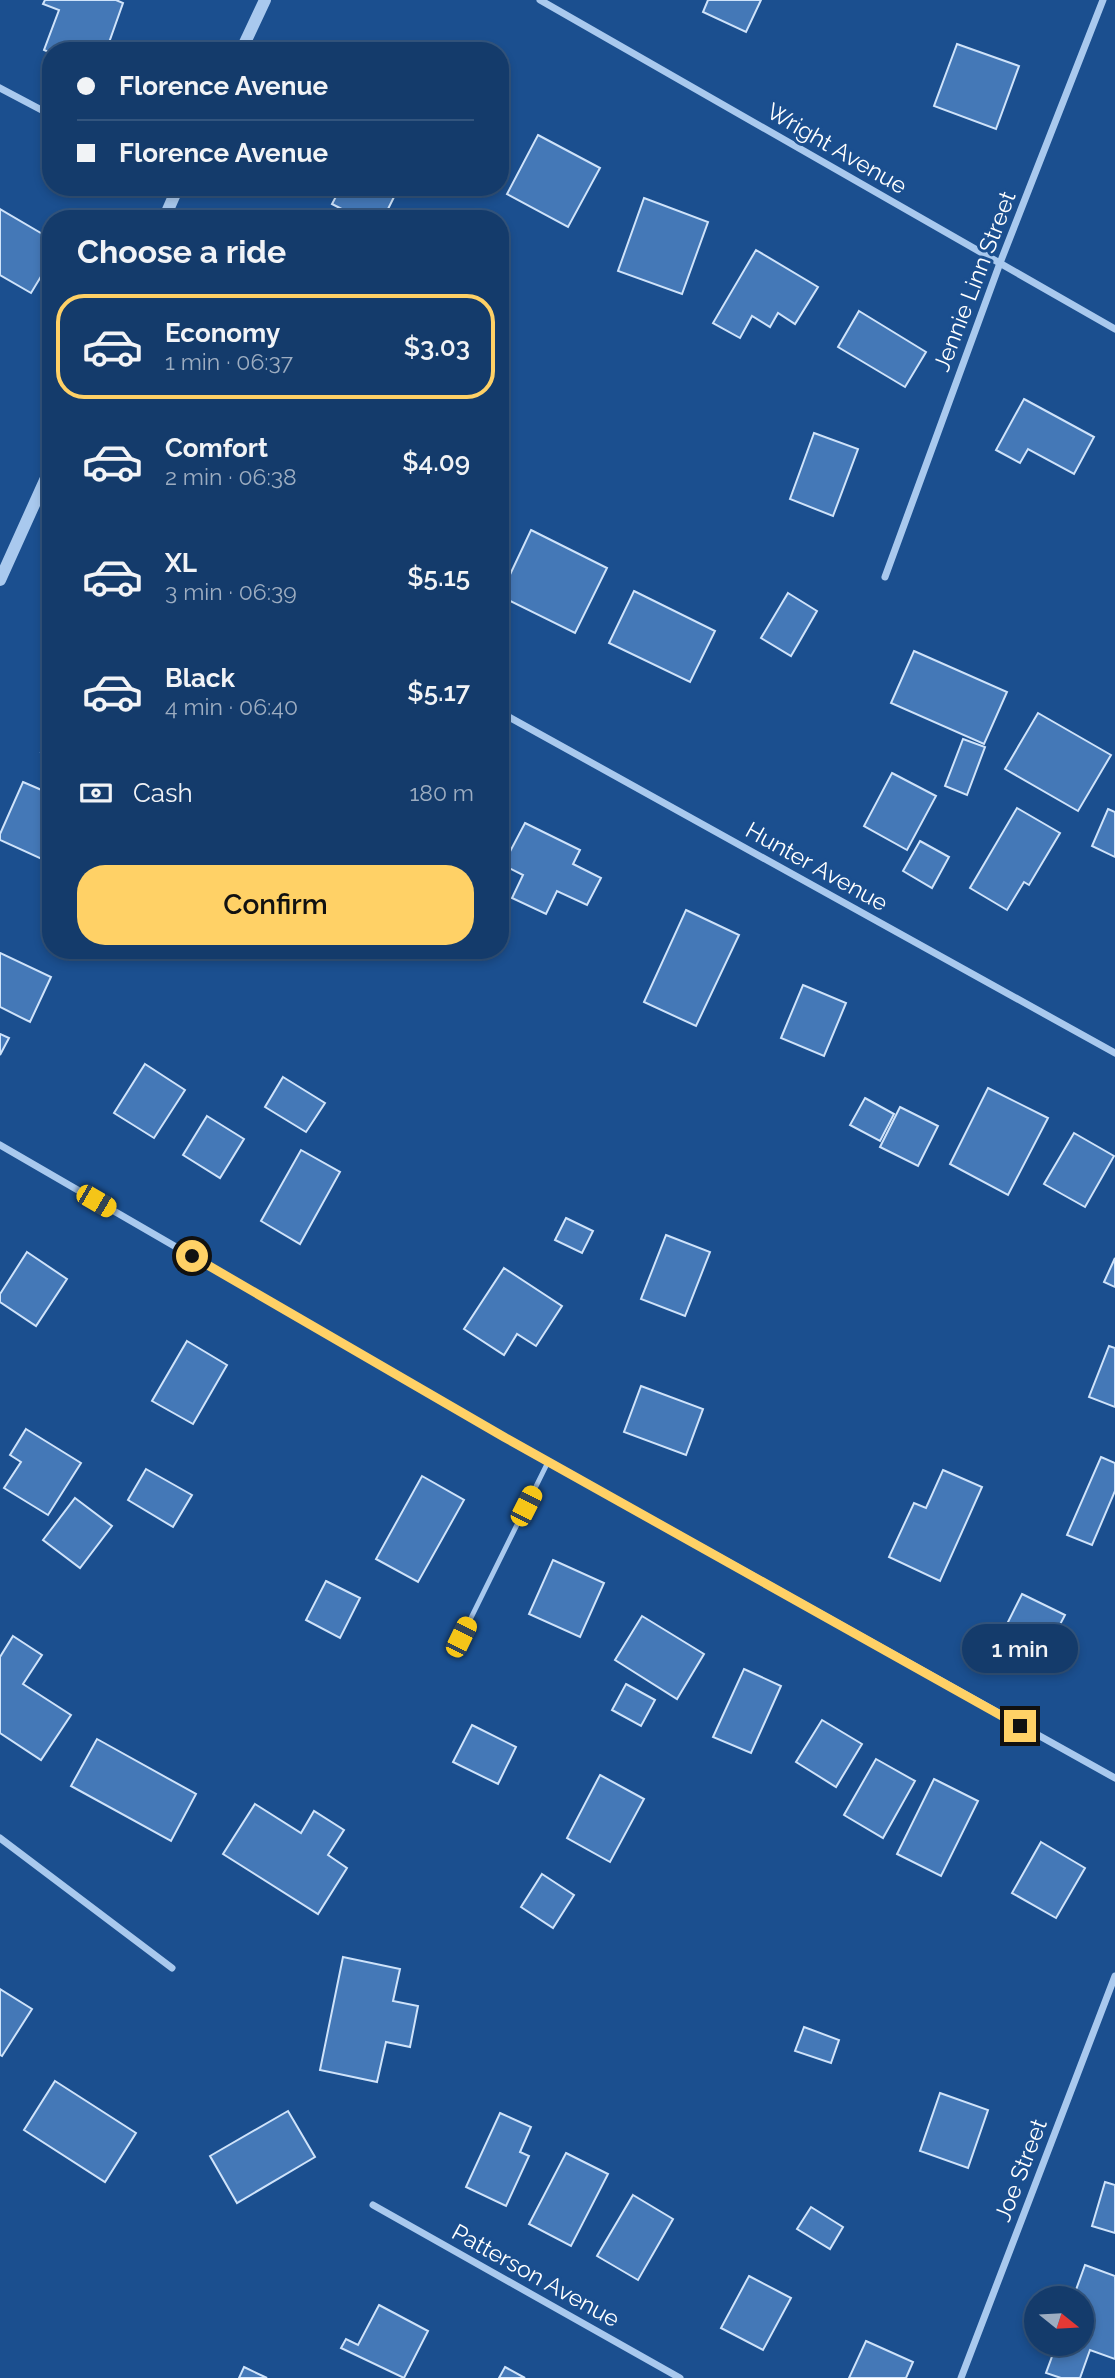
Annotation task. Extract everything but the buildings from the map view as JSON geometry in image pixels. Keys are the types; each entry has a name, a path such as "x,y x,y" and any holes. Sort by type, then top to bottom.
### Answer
{"street":[{"path":"245,42 265,0"},
{"name":"Wright Avenue","path":"540,0 1115,329"},
{"name":"Jennie Linn Street","path":"885,577 1000,263 1103,0"},
{"path":"0,88 42,110"},
{"path":"0,580 42,487"},
{"name":"Hunter Avenue","path":"509,717 1115,1053"},
{"path":"0,1145 548,1462 1115,1778"},
{"path":"0,1838 172,1968"},
{"name":"Joe Street","path":"961,2378 1115,1976"},
{"name":"Patterson Avenue","path":"373,2205 680,2378"}],"lane":[{"path":"461,1637 548,1462"}],"route":[{"path":"192,1256 504,1437 1020,1726"}]}
